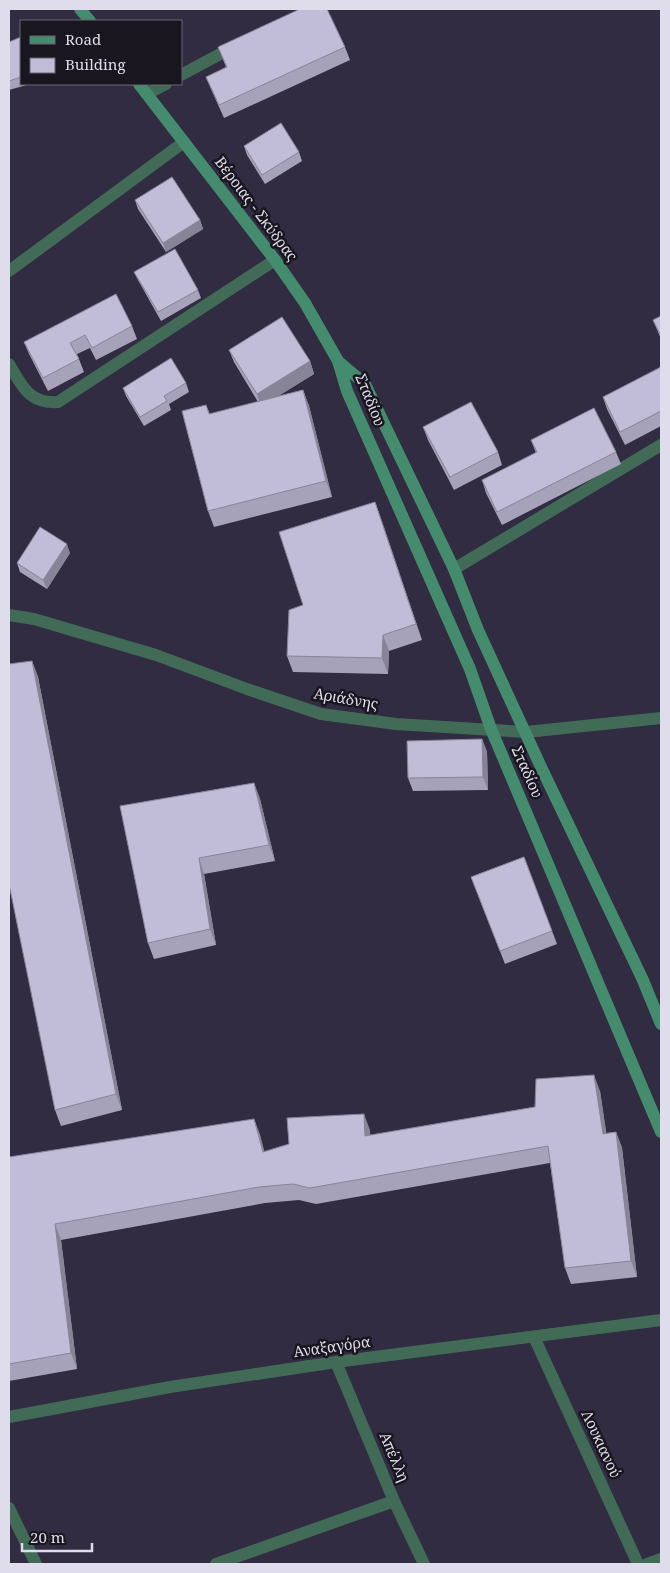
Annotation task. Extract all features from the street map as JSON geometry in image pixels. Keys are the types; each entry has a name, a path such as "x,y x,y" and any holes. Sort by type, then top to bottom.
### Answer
{"main road":[{"path":"80,9 89,20"},
{"name":"Βέροιας - Σκύδρας","path":"140,85 275,260 305,303 338,361"},
{"name":"Σταδίου","path":"338,361 365,384 454,569 478,630 642,978 661,1024"},
{"name":"Σταδίου","path":"338,361 347,391 470,669 491,729 661,1132"}],"street":[{"path":"182,74 242,42"},
{"path":"147,94 164,85"},
{"path":"9,271 184,142"},
{"path":"9,364 24,389 33,398 47,403 58,402 275,260"},
{"path":"454,569 661,444"},
{"name":"Αριάδνης","path":"9,615 34,619 140,650 321,714 396,724 526,732 661,718"},
{"name":"Αναξαγόρα","path":"9,1417 170,1387 336,1362 661,1320"},
{"name":"Λουκιανού","path":"534,1337 638,1564"},
{"name":"Απέλλη","path":"336,1362 394,1501 424,1564"},
{"path":"216,1564 394,1501"},
{"path":"9,1508 36,1564"},
{"path":"647,1564 661,1559"}],"building":[{"path":"300,9 327,9 345,47 219,105 206,77 227,67 218,47"},
{"path":"20,37 20,77 9,81 9,42"},
{"path":"281,123 299,152 262,175 244,146"},
{"path":"172,177 200,220 163,243 135,200"},
{"path":"175,249 198,290 158,312 134,272"},
{"path":"116,294 132,326 92,348 85,335 70,343 79,359 43,378 24,342"},
{"path":"661,316 661,336 653,320"},
{"path":"282,317 310,361 257,394 229,350"},
{"path":"171,358 186,383 164,396 167,401 140,417 123,388"},
{"path":"661,367 661,411 620,432 603,397"},
{"path":"303,390 326,481 208,511 182,411 206,405 209,414"},
{"path":"471,402 498,452 450,477 423,427"},
{"path":"594,408 616,452 497,512 482,480 537,452 531,440"},
{"path":"375,502 416,624 383,635 382,658 287,656 289,610 303,605 279,532"},
{"path":"40,527 67,544 43,580 17,563"},
{"path":"32,661 116,1094 55,1110 9,884 9,664"},
{"path":"482,739 483,777 408,778 407,741"},
{"path":"254,783 269,845 199,858 210,929 148,943 120,806"},
{"path":"524,857 552,931 500,951 471,877"},
{"path":"594,1075 603,1134 616,1132 631,1261 565,1268 548,1146 310,1188 293,1184 259,1187 55,1224 71,1353 9,1364 9,1157 254,1119 263,1152 289,1144 287,1118 364,1114 365,1136 535,1107 536,1079"}]}
